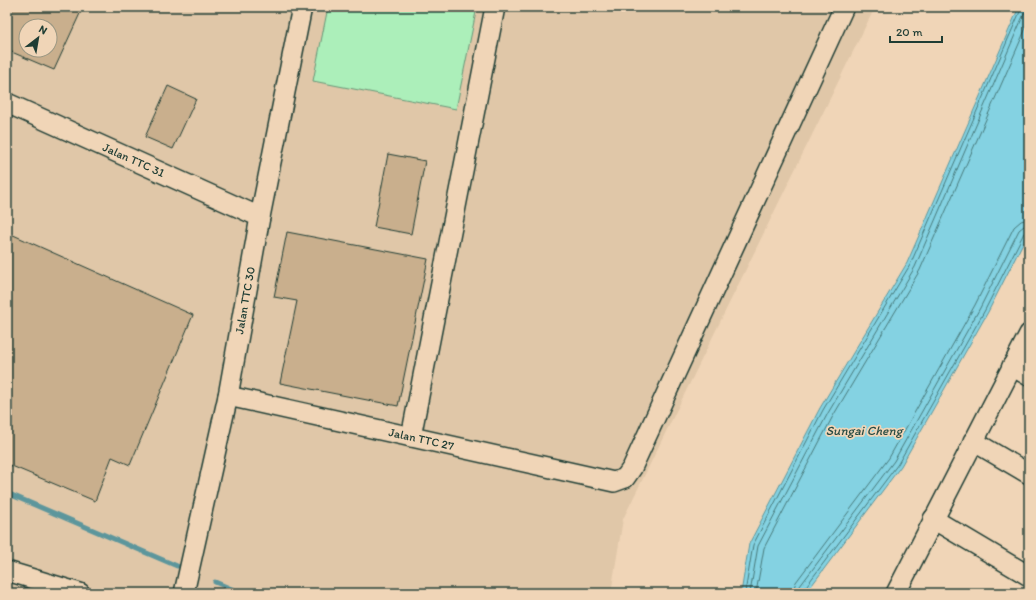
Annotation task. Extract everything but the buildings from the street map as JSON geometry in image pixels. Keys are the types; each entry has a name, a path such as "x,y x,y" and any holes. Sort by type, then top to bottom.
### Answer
{"street":[{"name":"Jalan TTC 30","path":"184,593 228,396 260,217 302,7"},
{"path":"411,437 496,7"},
{"name":"Jalan TTC 27","path":"228,396 614,482 625,478 632,468 844,7"},
{"name":"Jalan TTC 31","path":"7,102 260,217"},
{"path":"902,591 933,519 1029,334"},
{"path":"1012,366 1029,376"},
{"path":"973,441 1029,474"},
{"path":"933,519 1029,576"},
{"path":"7,571 80,593"}],"shaded area":[{"path":"7,7 875,7 623,519 611,593 7,593"}],"green space":[{"path":"328,7 477,7 456,109 313,81"}],"water":[{"name":"Sungai Cheng","path":"1019,7 1029,7 1029,231 988,312 901,466 806,593 741,593 749,544 820,408 907,263"}],"waterway":[{"path":"7,493 177,566"},
{"path":"215,582 241,593"}]}
